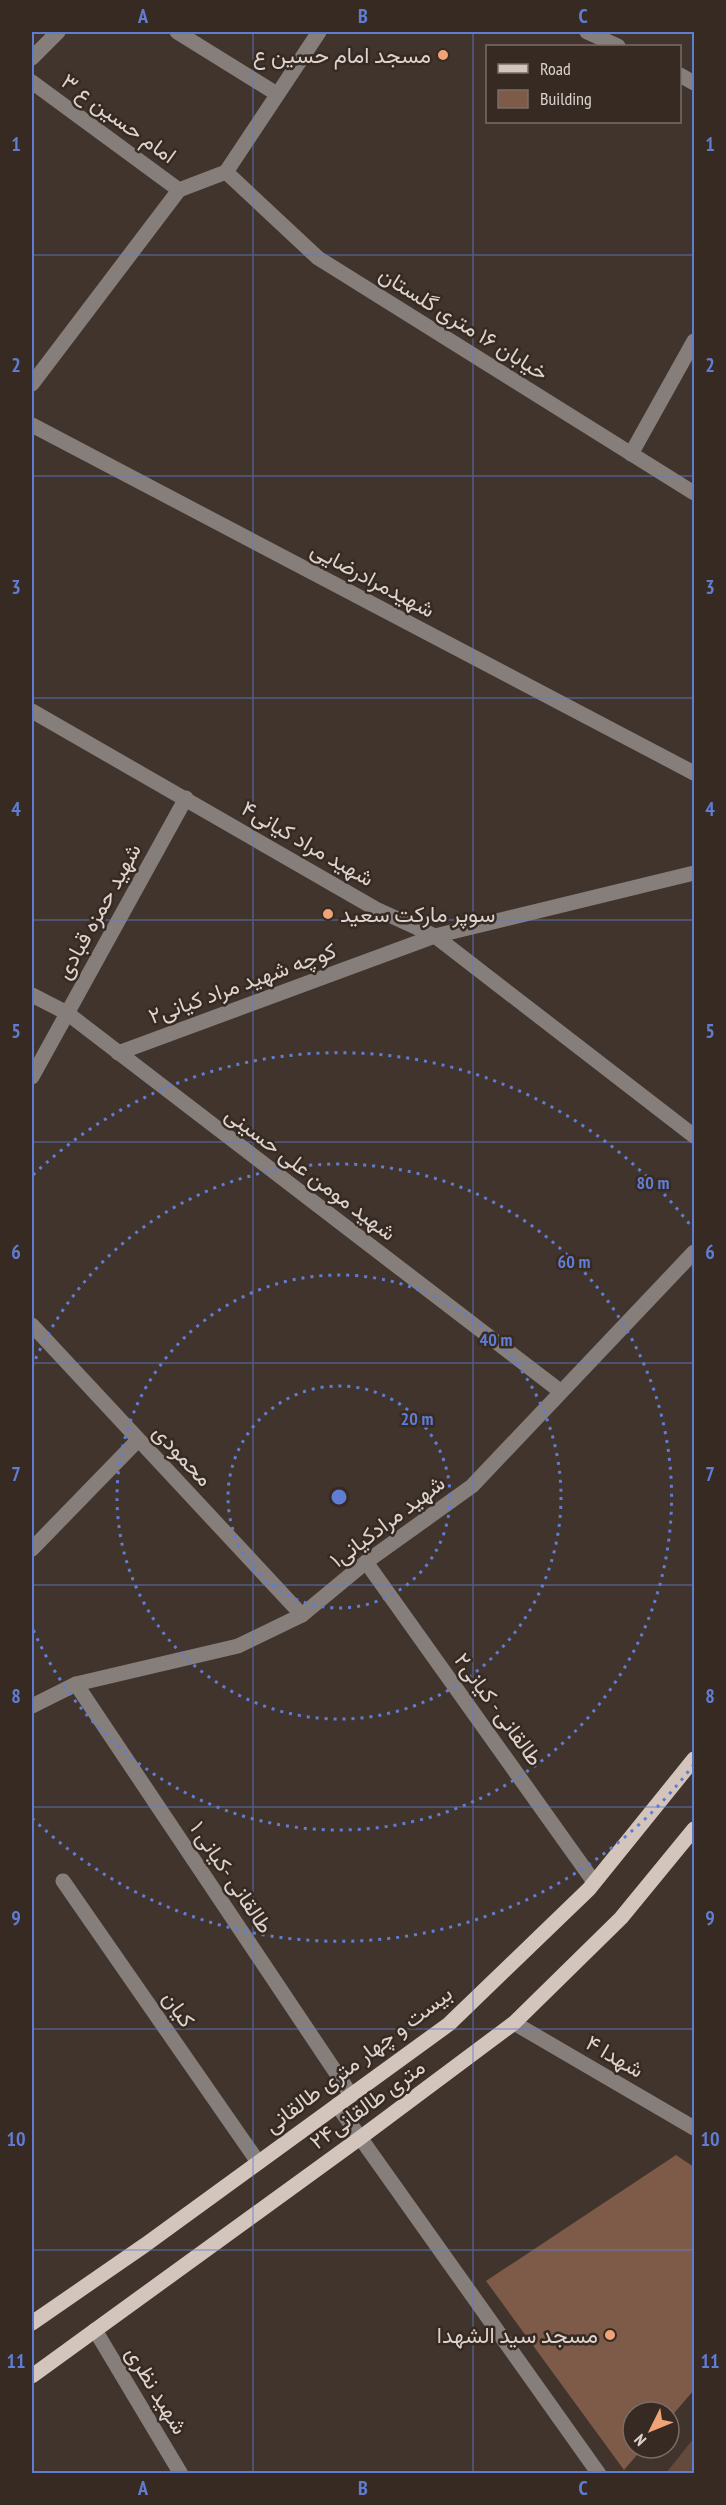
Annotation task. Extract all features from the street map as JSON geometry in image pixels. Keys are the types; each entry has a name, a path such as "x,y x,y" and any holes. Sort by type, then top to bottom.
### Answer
{"main road":[{"name":"بیست و چهار متری طالقانی","path":"32,2323 145,2245 449,2024 594,1882 694,1759"},
{"name":"۲۴متری طالقانی","path":"32,2376 514,2024 621,1918 694,1829"}],"street":[{"path":"32,58 58,32"},
{"path":"177,32 278,94"},
{"path":"32,384 179,190 226,172 319,32"},
{"path":"587,32 616,45"},
{"name":"امام حسین ع ۳","path":"32,82 179,190"},
{"name":"خیابان ۱۶ متری گلستان","path":"226,172 318,258 694,493"},
{"path":"631,454 694,341"},
{"name":"شهیدمرادرضایی","path":"32,425 694,773"},
{"name":"شهید مراد کیانی۴","path":"32,711 376,909 435,936 694,1136"},
{"name":"شهید حمزه قبادی","path":"32,1077 186,798"},
{"name":"کوچه شهید مراد کیانی۲","path":"118,1053 435,936 694,873"},
{"name":"شهید مومن علی حسینی","path":"32,995 67,1013 560,1391"},
{"name":"شهید مرادکیانی۱","path":"32,1706 76,1684 238,1646 302,1615 366,1562 472,1486 694,1252"},
{"name":"محمودی","path":"32,1325 302,1615"},
{"path":"32,1549 138,1440"},
{"name":"طالقانی - کیانی۲","path":"366,1562 594,1882"},
{"name":"طالقانی -کیانی ۱","path":"76,1684 351,2095"},
{"name":"کیان","path":"63,1881 258,2162"},
{"name":"شهدا ۴","path":"514,2024 694,2128"},
{"path":"337,2105 599,2474"},
{"name":"شهید نظری","path":"95,2330 181,2474"}],"shaded area":[{"path":"694,2438 694,2473 666,2473 676,2460 681,2460 681,2454"}],"building":[{"name":"مسجد سید الشهدا","path":"676,2155 694,2167 694,2390 681,2405 681,2400 621,2400 621,2460 633,2460 624,2470 486,2281"}],"place":[{"name":"مسجد امام حسین ع","path":"443,55"},
{"name":"سوپر مارکت سعید","path":"328,914"},
{"name":"مسجد سید الشهدا","path":"610,2335"}]}
